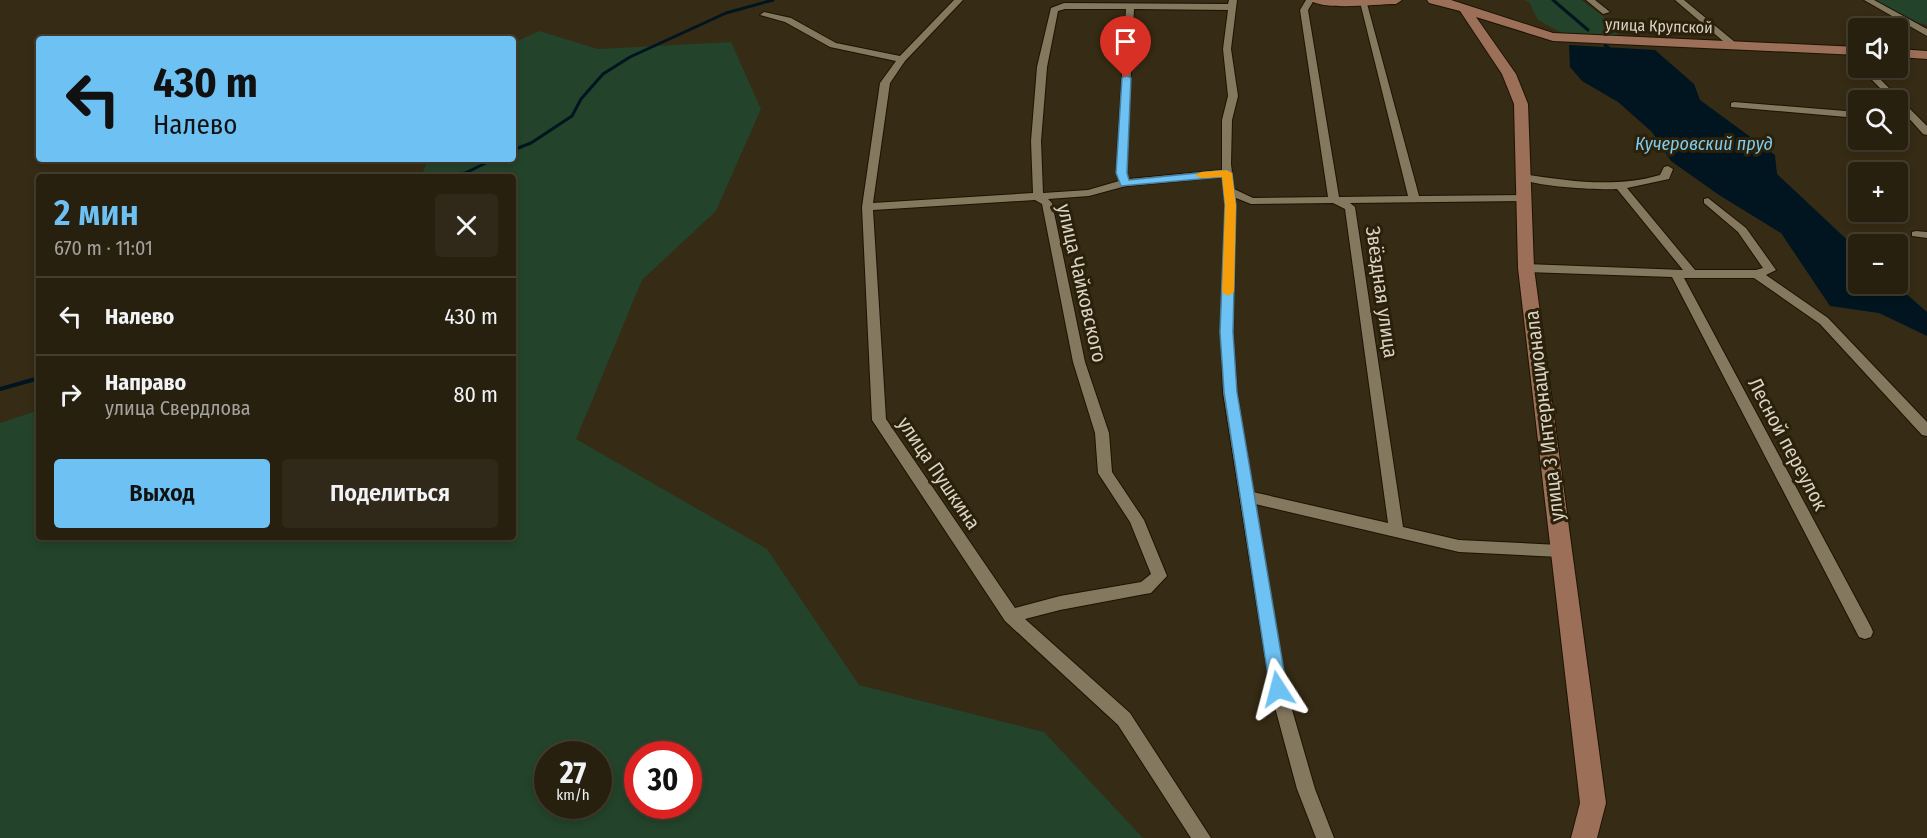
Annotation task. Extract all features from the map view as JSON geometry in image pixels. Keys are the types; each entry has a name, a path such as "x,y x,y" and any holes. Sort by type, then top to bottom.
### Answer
{"street":[{"name":"улица Пушкина","path":"959,0 902,59 885,83 867,207 879,420 1011,616 1124,719 1202,838"},
{"path":"1310,0 1304,10 1334,200"},
{"path":"1317,0 1364,2 1396,0"},
{"path":"1433,0 1461,4"},
{"path":"1590,0 1606,12"},
{"path":"1679,0 1733,45"},
{"path":"1868,0 1927,33"},
{"path":"1364,2 1414,198"},
{"path":"1232,4 1227,49 1233,96 1227,120 1227,173 1231,205 1227,332 1230,392 1278,689 1306,789 1325,838"},
{"name":"улица Чайковского","path":"1011,616 1060,603 1145,588 1159,576 1137,520 1105,473 1102,433 1079,362 1047,203 1038,197 1036,141 1041,67 1054,10 1064,6 1232,4"},
{"name":"улица Крупской","path":"1461,4 1526,30 1553,37 1848,51"},
{"name":"улица 3 Интернационала","path":"1461,4 1509,74 1521,104 1526,268 1593,803 1584,838"},
{"path":"1125,183 1121,173 1130,7"},
{"path":"764,15 788,20 833,45 902,59"},
{"path":"1908,54 1927,55"},
{"path":"1874,78 1886,90"},
{"path":"1734,105 1848,114"},
{"path":"1908,111 1927,132"},
{"path":"1908,119 1927,120"},
{"path":"1524,177 1571,185 1619,185 1657,180 1665,177 1668,168"},
{"path":"867,207 1089,193 1125,183 1227,173"},
{"path":"1619,185 1692,274"},
{"path":"1229,191 1251,201 1524,198"},
{"name":"Звёздная улица","path":"1334,200 1350,207 1396,530"},
{"path":"1526,268 1676,274 1757,274 1770,270 1742,230 1708,201"},
{"name":"Лесной переулок","path":"1676,274 1865,632"},
{"path":"1757,274 1824,321 1927,431"},
{"path":"1247,496 1459,546 1560,551"}],"green space":[{"path":"1524,0 1581,0 1607,19 1619,36 1562,33 1538,20 1529,2"},
{"path":"1874,0 1927,0 1927,25 1908,18"},
{"path":"539,31 598,49 731,42 761,109 716,211 642,280 576,439 767,549 859,685 1044,732 1143,838 0,838 0,423 36,411 36,540 516,540 516,174 468,174 472,170 422,174 427,162 516,162 516,42"}],"water":[{"name":"Кучеровский пруд","path":"1569,45 1655,50 1694,84 1700,100 1775,155 1777,174 1848,241 1848,294 1906,294 1927,312 1927,336 1879,313 1830,306 1781,233 1719,195 1671,161 1652,132 1618,102 1582,81 1570,67"}],"waterway":[{"path":"516,149 531,143 572,116 581,99 603,74 630,57 726,13 773,0"},
{"path":"1553,0 1588,30"},
{"path":"463,174 488,162"},
{"path":"0,389 36,379"}],"slow traffic":[{"path":"1201,175 1227,173 1231,205 1228,292"}],"route":[{"path":"1126,78 1121,173 1125,183 1227,173 1231,205 1227,332 1230,392 1278,689"}]}
